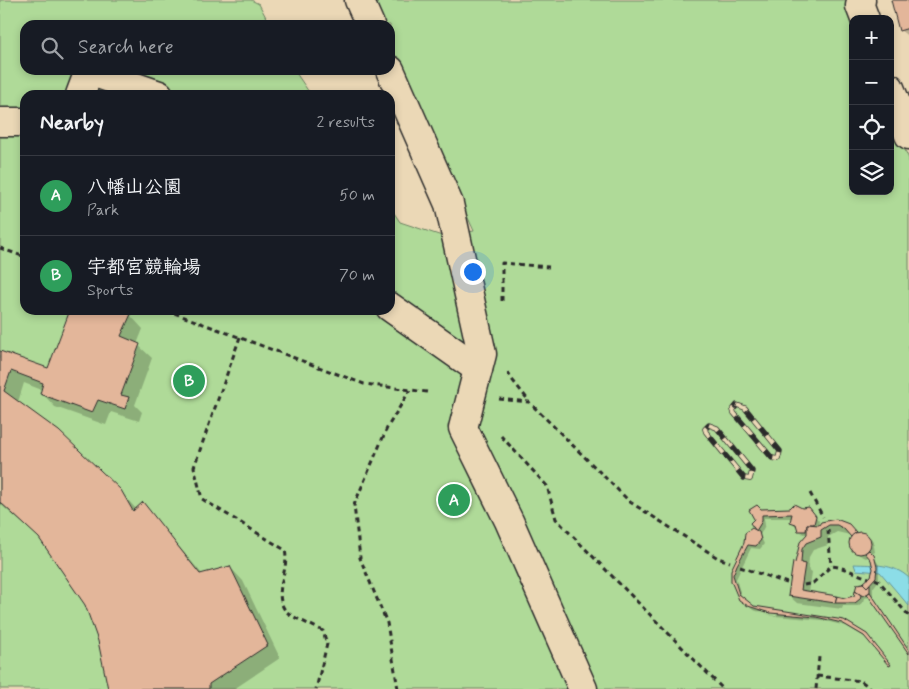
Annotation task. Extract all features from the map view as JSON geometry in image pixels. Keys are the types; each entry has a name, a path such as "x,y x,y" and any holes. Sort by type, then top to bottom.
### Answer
{"street":[{"path":"359,0 368,20"},
{"path":"861,0 860,6 863,15"},
{"path":"82,90 88,75"},
{"path":"101,75 144,90"},
{"path":"392,75 449,204 482,354 464,428 509,521 583,689"},
{"path":"894,98 909,135"},
{"path":"0,122 20,122"},
{"path":"395,311 478,369"}],"path":[{"path":"0,248 20,255"},
{"path":"502,309 502,263 549,267"},
{"path":"180,315 364,384 427,392"},
{"path":"240,337 194,467 202,498 285,550 287,561 279,596 286,612 323,631 327,644 316,689"},
{"path":"508,370 510,377 529,402 630,502 718,558 730,562"},
{"path":"398,689 387,623 360,558 354,504 387,428 410,390"},
{"path":"491,399 529,402"},
{"path":"499,433 546,486 556,520 723,689"},
{"path":"810,493 823,517"},
{"path":"804,585 813,583 830,566 828,530"},
{"path":"830,566 842,567 857,575 870,578"},
{"path":"740,567 787,583"},
{"path":"875,579 880,581 909,616"},
{"path":"816,688 819,657"},
{"path":"817,676 861,681 872,689"}],"green space":[{"path":"0,0 251,0 259,4 267,20 20,20 20,75 297,75 308,90 20,90 20,315 395,315 395,214 400,222 442,236 474,231 395,57 395,20 379,20 369,0 863,0 855,15 849,15 849,195 894,195 894,126 909,159 909,689 0,689"}],"water":[{"path":"854,564 890,567 903,573 909,578 909,606 880,572 856,570"}],"building":[{"path":"891,0 909,0 909,28 899,31"},
{"path":"68,315 131,315 121,336 140,344 121,395 129,397 125,409 98,400 92,413 40,394 43,383 11,371 4,391 59,431 121,490 133,511 143,502 200,574 230,566 268,645 209,684 209,689 108,689 98,641 85,605 39,538 0,502 0,351 48,368"},
{"path":"794,504 802,508 809,507 816,516 814,524 807,524 806,531 798,531 796,524 790,522 792,514 762,515 762,521 756,531 750,523 754,519 749,510 757,505 761,509 790,508"},
{"path":"836,519 849,524 856,532 851,537 844,529 837,525 829,525 821,530 821,537 806,543 802,549 801,563 805,564 801,590 837,596 835,603 788,596 793,562 795,563 800,542 807,534 807,524 819,525 821,522"},
{"path":"752,528 759,532 761,540 756,546 748,545 737,565 733,575 739,594 754,606 844,620 867,634 891,665 889,666 864,636 842,623 816,617 770,613 748,606 739,600 731,581 731,570 744,543 745,533"},
{"path":"860,532 868,535 871,543 868,551 860,554 852,551 849,543 852,535"},
{"path":"869,550 874,555 877,567 876,577 867,587 863,583 871,576 873,569 871,560 865,553"},
{"path":"863,583 867,587 870,584 870,592 863,596 855,591 857,584"},
{"path":"855,591 861,595 860,599 855,603 835,603 837,596 845,598 854,596"},
{"path":"870,592 909,650 909,654 867,594"}],"railway":[{"path":"737,405 745,408 780,451 778,459 772,458 734,413 733,410 737,405"},
{"path":"709,425 717,428 752,471 750,479 744,478 706,432 705,429 709,425"}],"place":[{"name":"宇都宮競輪場","path":"189,381"},
{"name":"八幡山公園","path":"454,500"}]}
